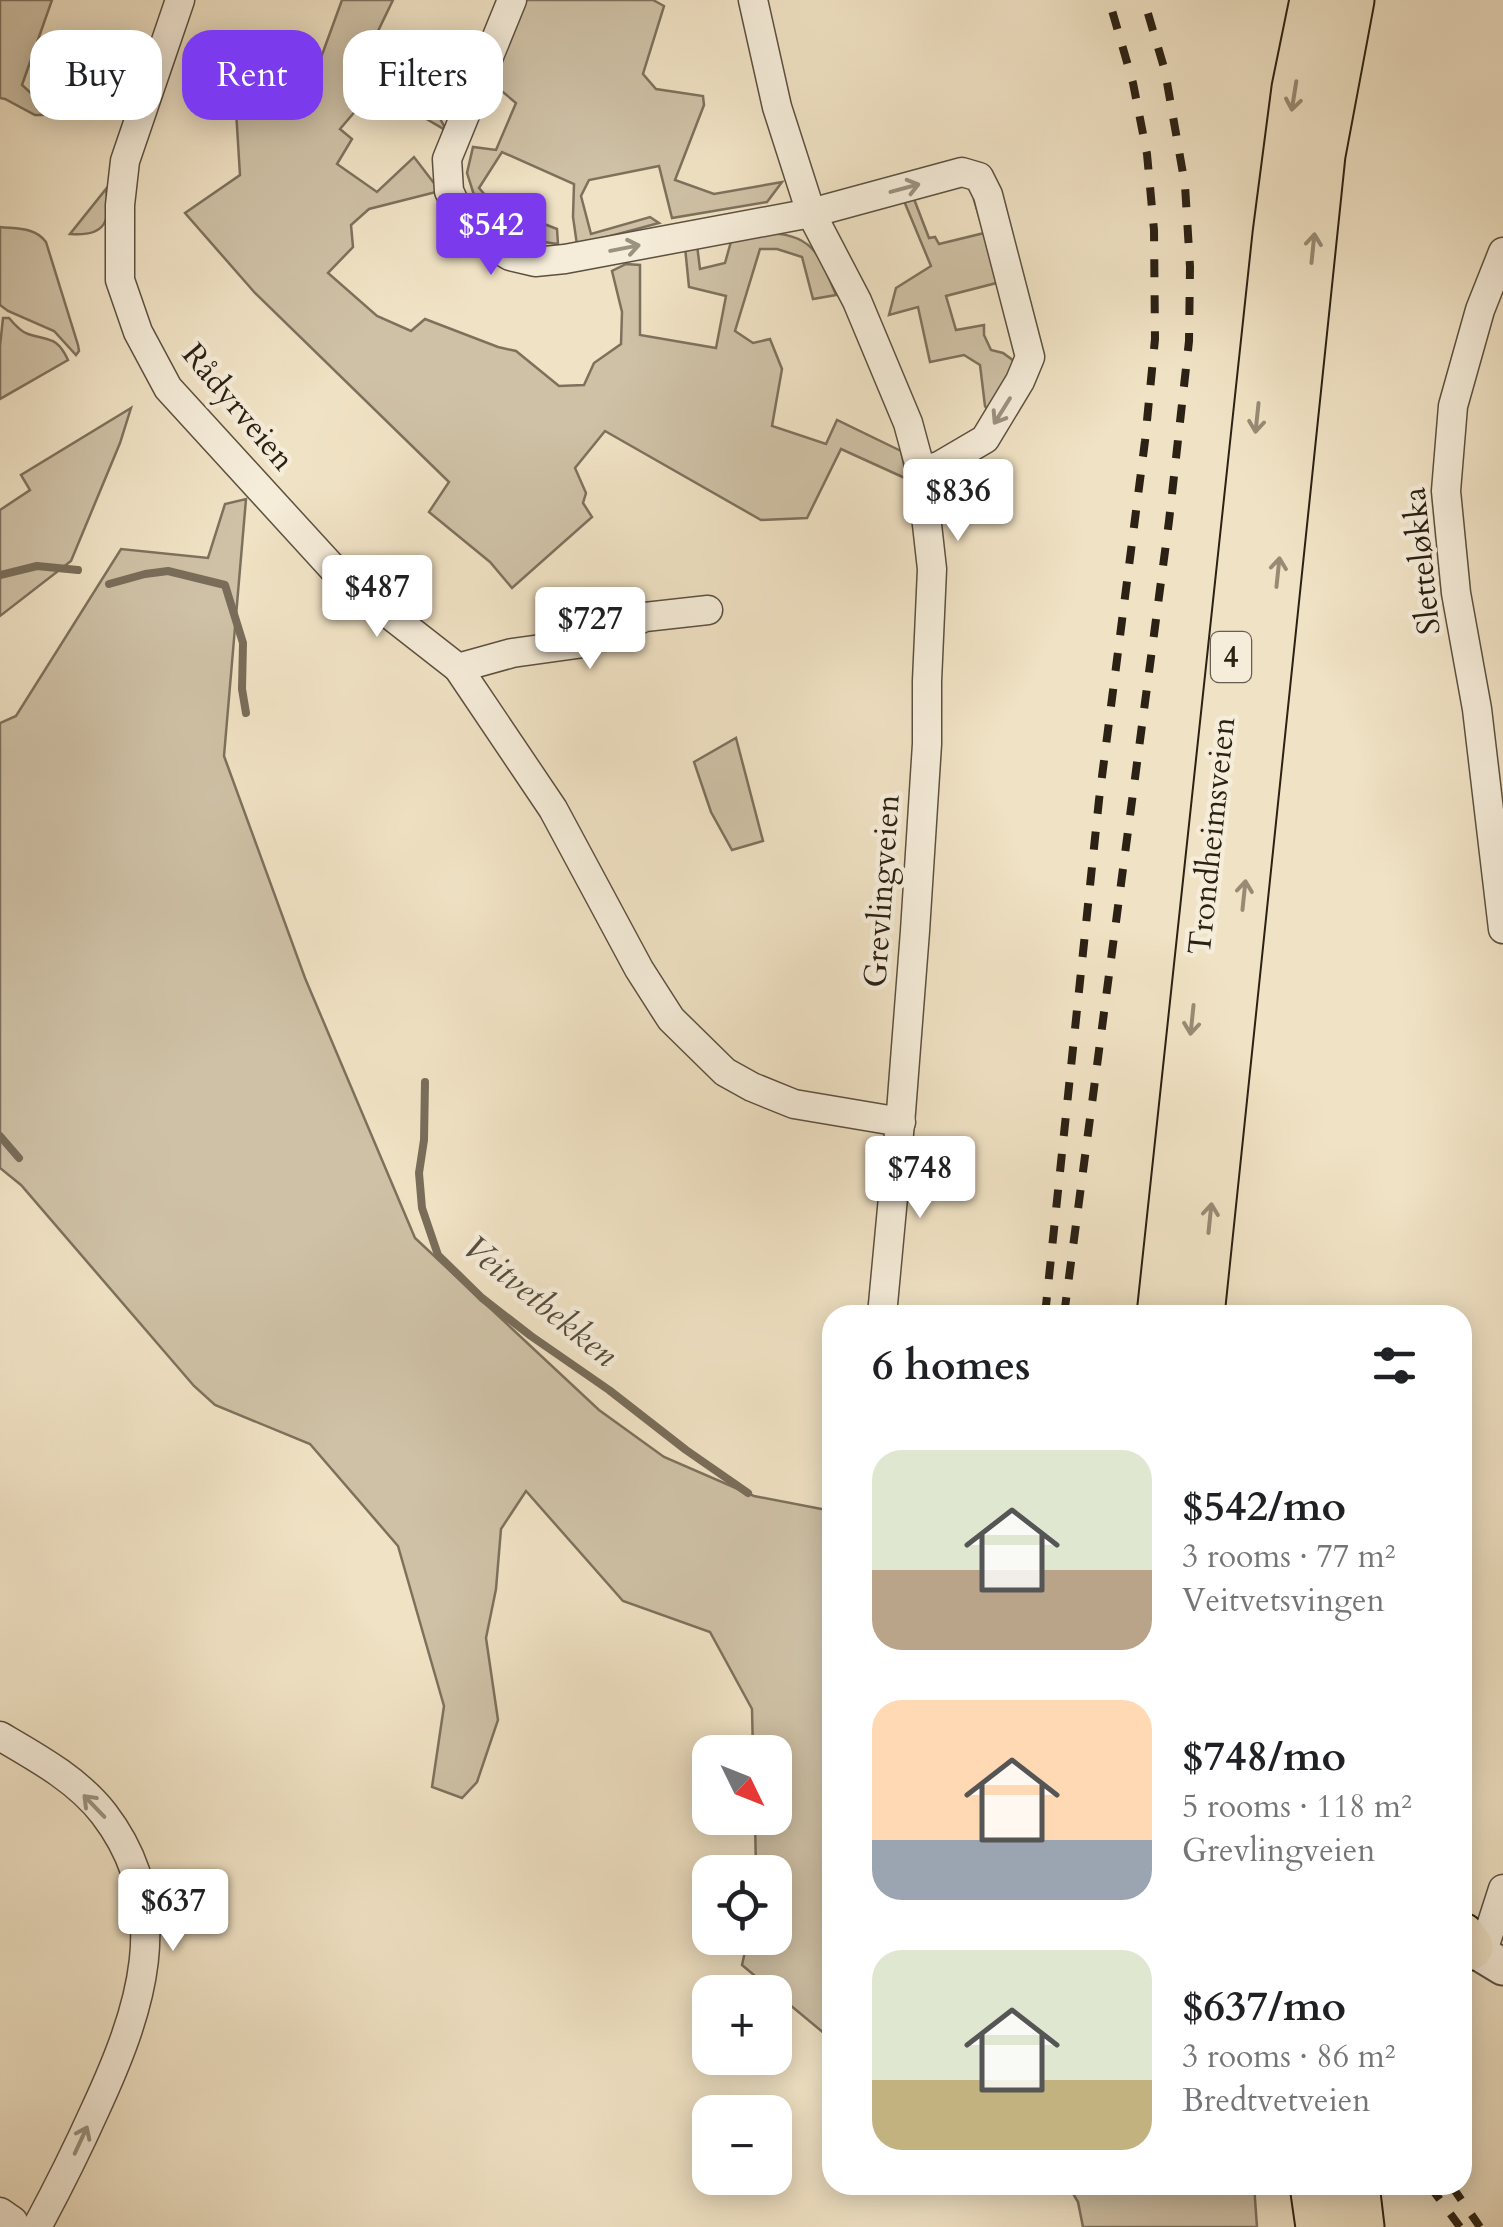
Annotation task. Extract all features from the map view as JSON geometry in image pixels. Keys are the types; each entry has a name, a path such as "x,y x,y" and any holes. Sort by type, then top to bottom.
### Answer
{"highway":[{"name":"Trondheimsveien","path":"1161,1305 1276,234 1295,88 1313,0"},
{"name":"Trondheimsveien","path":"1201,1305 1322,155 1352,0"},
{"path":"1314,2195 1319,2227"},
{"path":"1357,2195 1362,2227"}],"street":[{"name":"Rådyrveien","path":"180,0 125,161 120,205 120,280 138,332 168,388 338,574 458,668 553,809 671,1018 726,1072 752,1086 794,1104 901,1122"},
{"path":"512,0 448,159 448,191 462,218 482,240 510,256 535,262 565,259 810,213 962,172 980,178 988,195 1030,357 1020,382 984,439 939,466 921,471"},
{"name":"Grevlingveien","path":"753,0 777,106 810,213 857,300 908,422 921,471 932,569 927,744 901,1122 883,1305"},
{"name":"Sletteløkka","path":"1503,252 1480,310 1453,406 1446,491 1456,592 1478,709 1503,930"},
{"path":"458,668 512,653 584,644 645,617 708,610"},
{"path":"0,1736 39,1758 103,1813 131,1858 146,1918 142,1984 120,2058 38,2227"},
{"path":"1476,1950 1503,1889"},
{"path":"0,2212 16,2227"}],"shaded area":[{"path":"0,0 52,0 41,30 30,30 30,62 22,85 30,92 30,112 0,98"},
{"path":"342,0 393,0 379,30 343,30 343,120 348,120 340,129 352,139 337,164 377,192 414,157 440,191 369,209 351,225 353,247 328,273 377,316 411,331 425,319 516,351 559,386 584,385 594,363 621,344 622,312 612,271 626,264 640,265 640,335 716,348 726,296 689,287 685,247 697,245 700,269 725,263 732,238 756,234 792,236 819,258 836,295 813,299 802,257 777,249 760,249 735,331 753,343 770,339 782,369 772,426 826,444 837,420 901,451 907,479 841,449 807,518 761,520 605,431 575,468 586,493 583,503 592,517 512,588 490,562 429,512 449,482 255,293 185,213 240,175 237,120 323,120 323,52"},
{"path":"522,0 653,0 664,6 643,74 656,89 703,96 704,105 675,180 714,194 782,182 767,202 672,218 659,166 589,180 581,196 591,234 650,217 659,223 577,245 574,184 502,152 479,188 493,204 557,229 558,244 516,238 479,211 467,173 473,147 496,150 516,103 503,92 503,50"},
{"path":"428,120 441,120 447,131"},
{"path":"106,189 108,210 103,225 91,233 70,234"},
{"path":"982,196 1008,280 946,296 956,330 984,325 991,350 1021,366 991,415 985,406 980,365 964,355 930,362 918,307 889,315 896,288 931,266 904,201 914,199 929,238 935,237 939,244 984,233 974,200"},
{"path":"0,227 31,231 46,242 78,345 76,355 54,331 0,305"},
{"path":"3,318 9,318 25,333 56,343 68,360 0,399 0,346"},
{"path":"131,408 71,561 0,616 0,510 30,490 21,475"},
{"path":"246,499 224,756 305,978 415,1238 599,1410 664,1457 754,1496 822,1509 822,2032 792,2007 792,1975 754,1975 742,1965 744,1955 792,1955 792,1855 756,1855 755,1835 792,1835 792,1735 753,1735 752,1709 710,1632 623,1601 526,1491 501,1529 496,1589 486,1638 498,1720 477,1782 462,1798 432,1787 444,1706 398,1546 310,1444 215,1405 194,1386 21,1185 0,1168 0,723 16,716 121,549 208,558 225,504"},
{"path":"736,738 763,841 732,850 711,812 694,762"},
{"path":"1074,2195 1255,2195 1257,2227 1083,2227"}],"waterway":[{"name":"Veitvetbekken","path":"0,575 37,566 78,570"},
{"name":"Veitvetbekken","path":"109,584 168,571 225,585 243,643 246,713"},
{"name":"Veitvetbekken","path":"425,1082 419,1173 422,1208 438,1255 482,1298 531,1336 748,1493"},
{"path":"0,1136 19,1158"}],"railway":[{"path":"1046,1305 1099,800 1155,339 1154,230 1147,154 1133,83 1109,0"},
{"path":"1065,1305 1169,521 1189,341 1185,185 1165,71 1144,0"},
{"path":"1436,2195 1460,2227"},
{"path":"1458,2195 1480,2227"}]}
